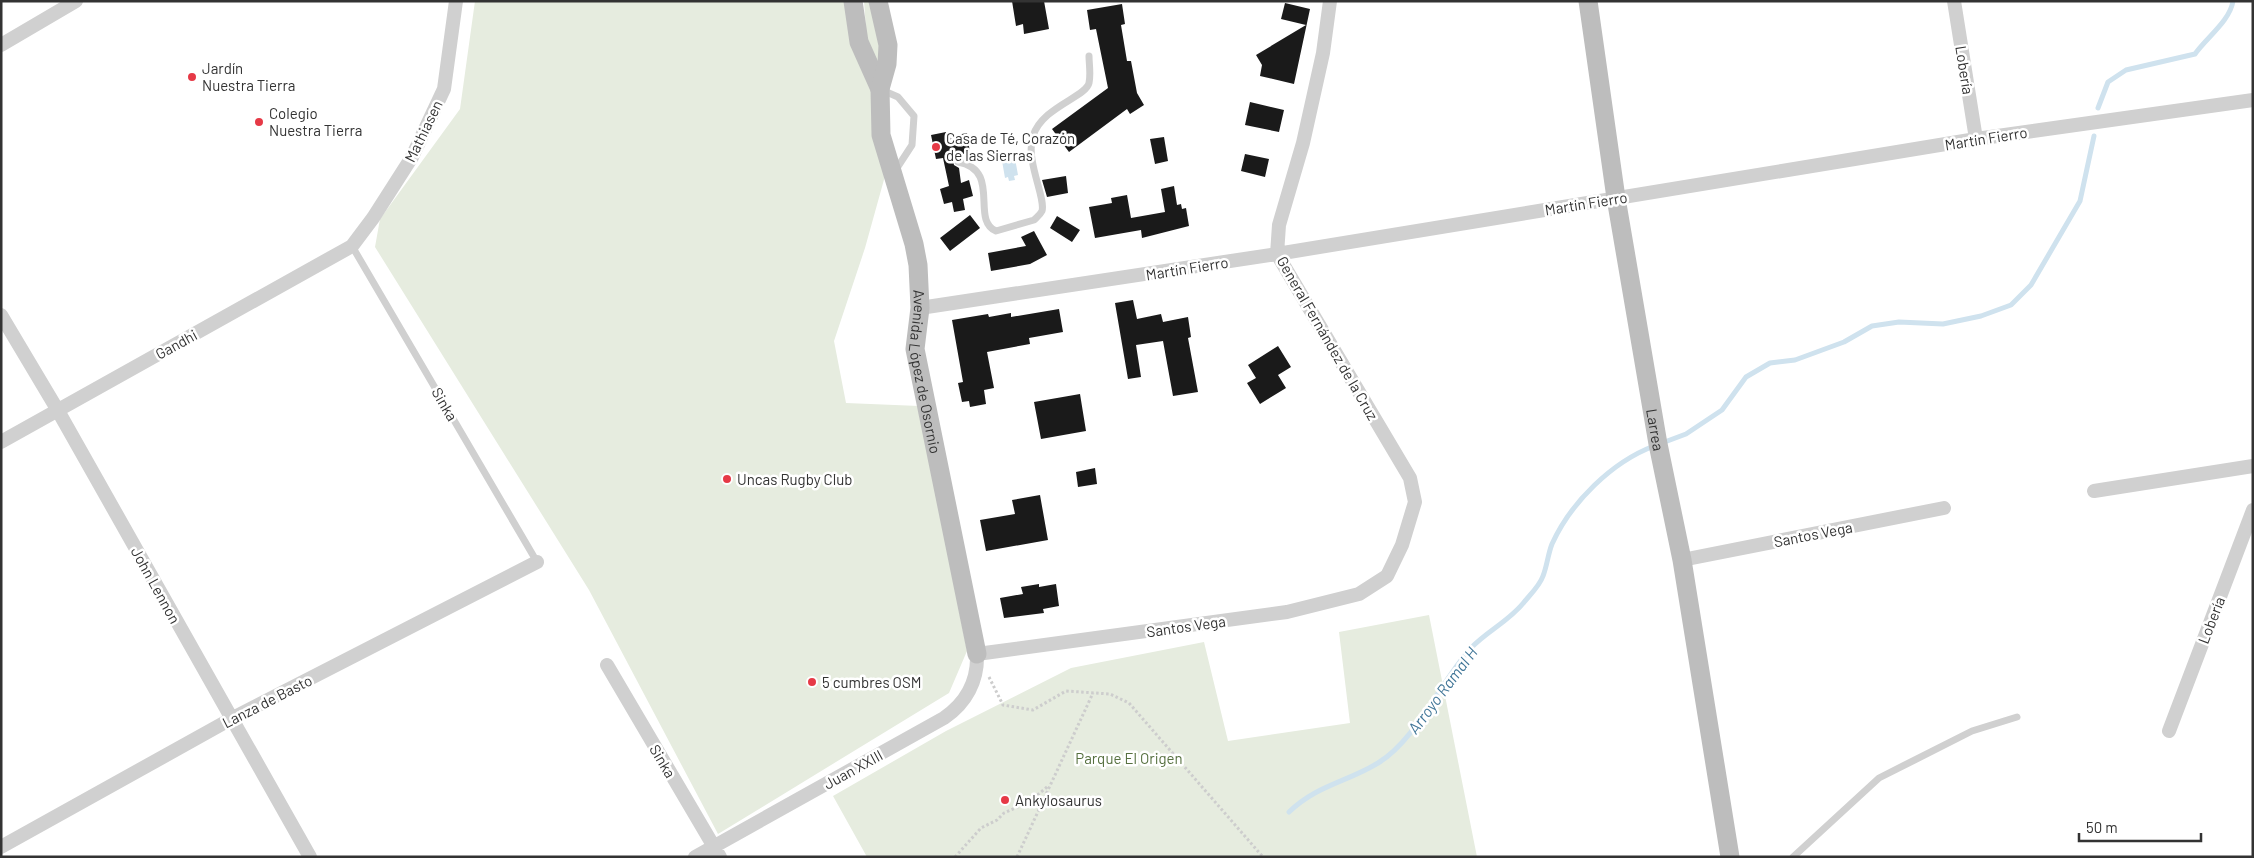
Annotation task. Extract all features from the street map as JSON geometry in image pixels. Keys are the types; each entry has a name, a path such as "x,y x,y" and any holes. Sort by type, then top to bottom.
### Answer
{"street":[{"path":"1,44 76,1"},
{"name":"Mathiasen","path":"352,246 373,218 412,157 444,89 456,1"},
{"name":"Avenida López de Osornio","path":"853,1 859,42 880,89"},
{"name":"Avenida López de Osornio","path":"878,1 888,45 887,64 880,89 880,135 914,244 920,308 916,349 977,654"},
{"name":"General Fernández de la Cruz","path":"1330,1 1323,54 1303,143 1280,225 1277,254 1410,478 1415,502 1402,544 1387,576"},
{"name":"Larrea","path":"1588,1 1616,198 1656,435 1682,560 1730,857"},
{"name":"Lobería","path":"1954,1 1976,139"},
{"name":"Martín Fierro","path":"920,308 1277,254 1976,139 2253,100"},
{"name":"Gandhi","path":"1,442 352,246"},
{"name":"John Lennon","path":"1,315 58,409 310,857"},
{"path":"2094,491 2253,466"},
{"name":"Santos Vega","path":"1682,560 1944,508"},
{"name":"Lobería","path":"2169,730 2253,510"},
{"name":"Lanza de Basto","path":"1,847 231,719 537,562"},
{"name":"Santos Vega","path":"977,654 1287,612 1360,594 1387,576"},
{"name":"Juan XXIII","path":"695,857 717,851 944,718 962,702 970,690 978,670 977,654"},
{"name":"Sinka","path":"607,665 717,851"}],"lane":[{"path":"958,162 971,166 980,176 983,182 986,221 992,229 996,231 1034,220 1039,216 1042,207 1031,162 1032,139 1037,125 1060,104 1082,93 1089,84 1089,56"},
{"path":"880,89 898,96 914,116 912,145 893,175"},
{"name":"Sinka","path":"352,246 537,562"},
{"path":"1793,857 1879,778 1972,731 2017,717"}],"path":[{"path":"977,654 1003,705 1033,710 1066,691 1110,694 1130,703 1263,857"},
{"path":"1017,857 1048,786 1093,693"},
{"path":"955,857 981,828 997,820 1004,813 1029,802 1048,786"}],"green space":[{"name":"Uncas Rugby Club","path":"475,1 847,1 874,92 885,176 865,248 834,341 846,403 919,406 967,651 949,693 718,834 589,590 375,247 380,219 460,109"},
{"path":"864,1 871,1 879,24 880,71 867,43"},
{"name":"Parque El Origen","path":"1429,615 1477,857 867,857 833,796 946,731 1071,668 1204,642 1228,741 1350,723 1339,632"}],"water":[{"path":"1014,153 1018,175 1014,176 1015,180 1009,181 1008,177 1005,178 1001,155"}],"building":[{"path":"1012,1 1044,1 1049,29 1024,34 1023,24 1016,26"},
{"path":"1285,3 1310,9 1294,84 1260,76 1262,65 1256,55 1306,25 1281,19"},
{"path":"1122,4 1125,24 1121,25 1127,61 1131,61 1137,93 1144,105 1130,114 1127,109 1069,152 1052,129 1108,88 1096,29 1090,30 1087,10"},
{"path":"1250,102 1284,110 1279,132 1245,125"},
{"path":"946,132 947,137 967,133 970,153 957,155 953,161 954,165 959,168 961,183 969,180 973,196 963,199 965,210 954,212 952,202 944,204 940,189 949,186 943,158 936,159 931,135"},
{"path":"1164,137 1168,161 1155,164 1150,139"},
{"path":"1245,154 1269,159 1265,177 1241,171"},
{"path":"1066,176 1068,193 1047,197 1042,180"},
{"path":"1174,186 1177,205 1181,204 1182,209 1186,208 1189,226 1142,238 1141,230 1095,238 1089,207 1112,203 1111,198 1127,195 1131,218 1165,212 1161,189"},
{"path":"970,215 980,228 950,251 940,238"},
{"path":"1057,216 1080,230 1072,242 1050,228"},
{"path":"1034,231 1047,255 1030,264 991,271 988,253 1026,246 1021,237"},
{"path":"1133,300 1137,319 1161,314 1163,322 1188,317 1191,337 1188,338 1198,392 1173,396 1163,341 1136,345 1141,377 1128,379 1115,303"},
{"path":"1059,309 1063,332 1029,338 1030,344 987,352 994,388 984,390 986,404 970,407 969,401 962,402 958,383 963,382 952,320 988,314 989,317 1011,313 1011,317"},
{"path":"1278,346 1291,367 1278,375 1286,388 1260,404 1247,383 1256,378 1248,365"},
{"path":"1080,394 1086,431 1041,439 1034,402"},
{"path":"1095,468 1097,484 1078,487 1076,472"},
{"path":"1040,495 1048,540 986,551 980,520 1015,514 1012,500"},
{"path":"1039,584 1039,587 1056,584 1059,606 1043,609 1044,613 1004,618 1000,598 1023,594 1021,587"}],"waterway":[{"name":"Arroyo Ramal H","path":"2098,108 2108,82 2126,70 2195,54 2223,22 2233,1"},
{"name":"Arroyo Ramal H","path":"1662,443 1686,434 1722,410 1746,377 1770,363 1795,360 1844,342 1872,326 1899,322 1943,324 1981,316 2011,305 2031,285 2080,201 2094,136"},
{"name":"Arroyo Ramal H","path":"1289,812 1310,796 1378,763 1392,753 1416,725 1471,648 1513,614 1538,586 1542,579 1552,544 1570,513 1594,485 1608,473 1638,453 1654,446"}],"place":[{"name":"Jardín Nuestra Tierra","path":"192,77"},
{"name":"Colegio Nuestra Tierra","path":"259,122"},
{"name":"Casa de Té, Corazón de las Sierras","path":"936,147"},
{"name":"Uncas Rugby Club","path":"727,479"},
{"name":"5 cumbres OSM","path":"812,682"},
{"name":"Ankylosaurus","path":"1005,800"}]}
